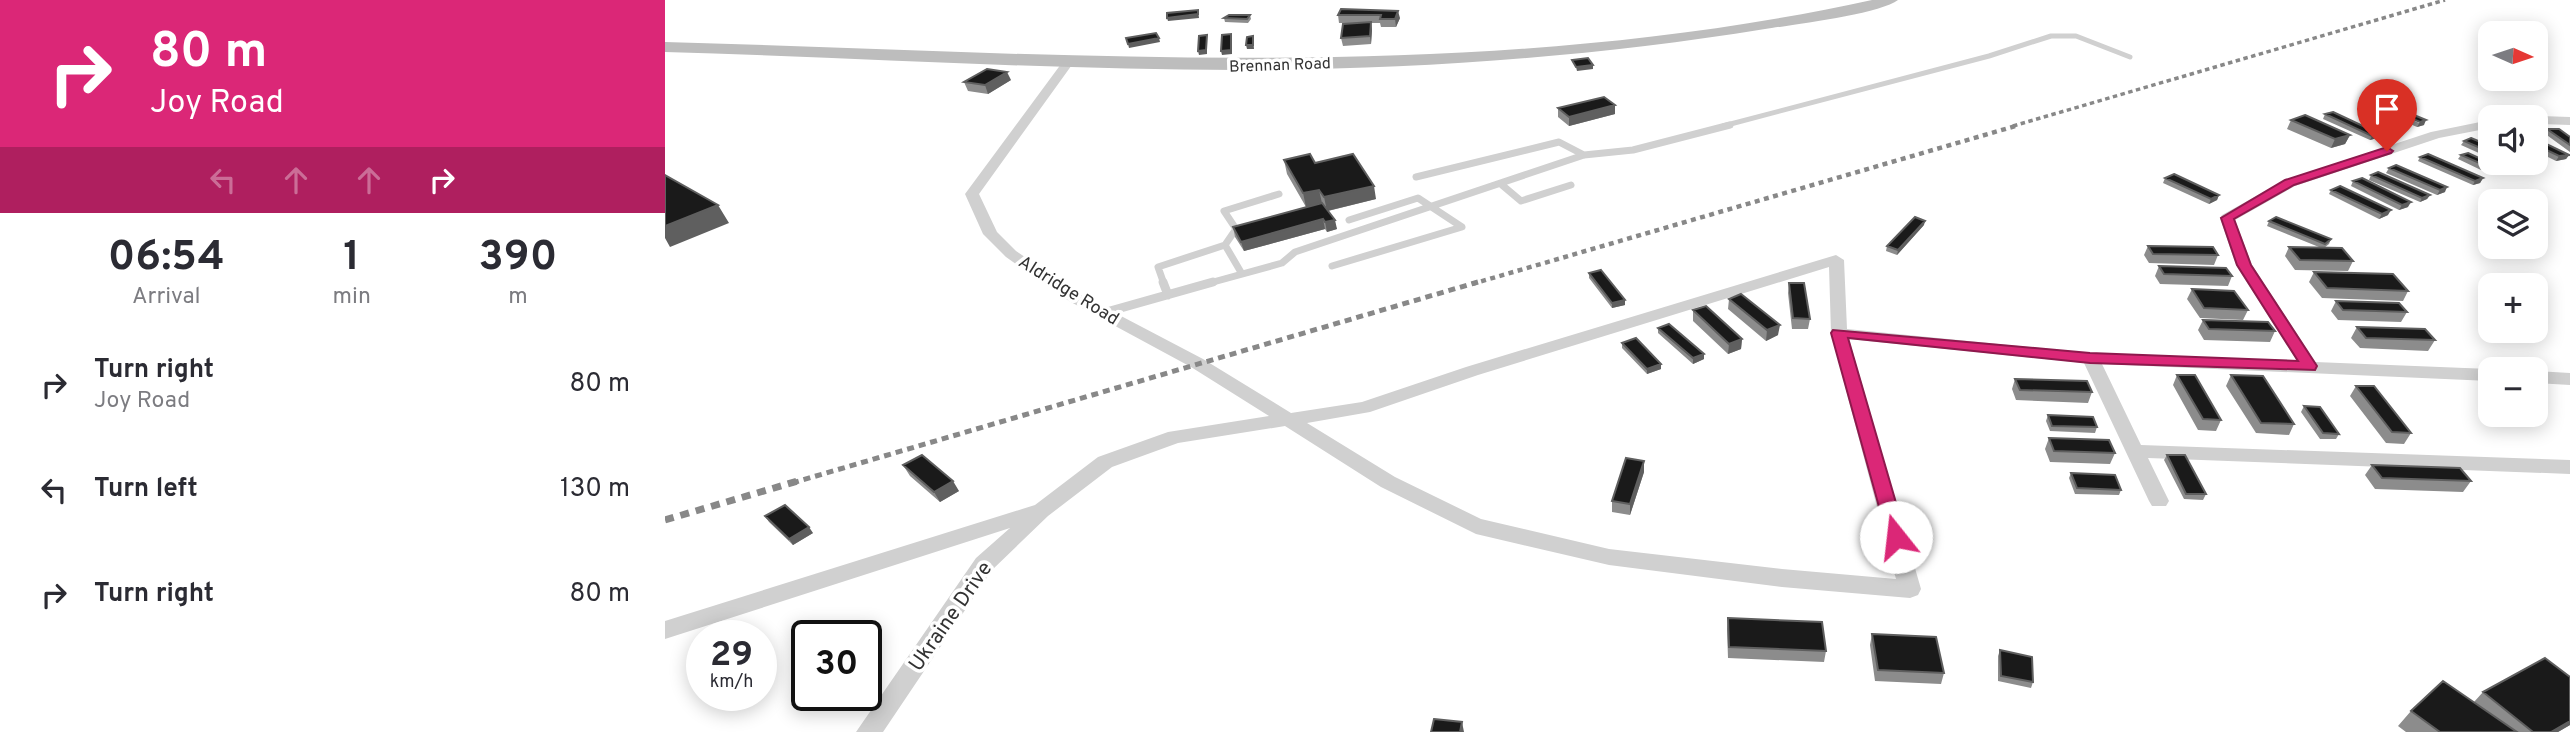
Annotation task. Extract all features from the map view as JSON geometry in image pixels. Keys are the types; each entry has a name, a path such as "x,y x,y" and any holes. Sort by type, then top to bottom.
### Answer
{"street":[{"name":"Brennan Road","path":"667,47 1068,62 1269,64 1548,51 1774,25 1891,0"},
{"name":"Aldridge Road","path":"1068,62 972,194 990,234 1011,254 1075,298 1197,363 1388,482 1476,526 1609,557 1782,578 1910,589 1839,333"},
{"path":"2548,120 2569,121"},
{"path":"2309,366 2244,265 2227,218 2290,183 2436,135 2478,126"},
{"path":"665,630 1042,510 1105,462 1175,438 1364,408 1472,371 1836,260 1839,333 2090,358 2478,374"},
{"path":"2090,358 2159,502"},
{"path":"2548,379 2566,383"},
{"path":"2133,451 2570,467"},
{"name":"Ukraine Drive","path":"869,732 984,564 1042,510"}],"lane":[{"path":"1103,313 1282,263 1295,252 1502,185 1584,155 1633,150 1989,56 2051,36 2076,36 2130,57"},
{"path":"1416,177 1559,142 1584,155"},
{"path":"1502,185 1521,201 1570,185"},
{"path":"1168,295 1158,267 1225,245 1236,229 1224,211 1279,194"},
{"path":"1332,266 1462,227 1436,207 1418,198 1349,220"},
{"path":"1225,245 1242,274"}],"building":[{"path":"1341,9 1398,11 1395,19 1380,19 1381,15 1338,15"},
{"path":"1198,10 1198,14 1167,18 1167,13"},
{"path":"1229,15 1250,15 1247,19 1224,18"},
{"path":"1371,22 1370,36 1341,38 1343,24"},
{"path":"1156,33 1159,38 1128,44 1126,38"},
{"path":"1231,34 1231,50 1221,51 1222,35"},
{"path":"1207,35 1206,50 1198,51 1199,36"},
{"path":"1253,36 1253,45 1246,45 1247,37"},
{"path":"1588,58 1593,65 1576,67 1572,60"},
{"path":"987,69 1007,72 985,85 964,82"},
{"path":"1604,97 1615,105 1569,117 1558,108"},
{"path":"2370,97 2426,120 2420,122 2364,99"},
{"path":"2333,112 2380,134 2372,136 2325,114"},
{"path":"2305,115 2350,135 2335,139 2291,120"},
{"path":"2548,129 2559,129 2570,137 2570,145"},
{"path":"2471,138 2478,141 2478,147 2464,141"},
{"path":"2548,145 2569,155 2559,156 2548,151"},
{"path":"2468,153 2478,158 2478,162 2461,155"},
{"path":"1310,154 1315,163 1353,154 1374,186 1324,197 1319,190 1303,193 1284,160"},
{"path":"2428,154 2483,178 2475,181 2420,157"},
{"path":"2396,165 2447,187 2440,190 2389,168"},
{"path":"2378,172 2430,195 2422,198 2371,175"},
{"path":"2174,174 2219,195 2211,199 2165,178"},
{"path":"665,175 718,205 665,226"},
{"path":"2362,178 2411,202 2402,205 2353,181"},
{"path":"2340,186 2391,210 2382,214 2331,190"},
{"path":"1322,203 1335,220 1325,222 1323,219 1241,242 1233,227"},
{"path":"1915,217 1925,221 1898,250 1887,246"},
{"path":"2276,217 2331,239 2325,244 2269,221"},
{"path":"2148,246 2213,247 2218,255 2153,254"},
{"path":"2289,247 2342,248 2353,261 2300,260"},
{"path":"2159,266 2226,268 2232,276 2164,274"},
{"path":"1601,270 1625,300 1612,303 1589,273"},
{"path":"2314,272 2393,274 2408,291 2327,288"},
{"path":"1789,283 1804,283 1810,319 1793,318"},
{"path":"2192,289 2234,291 2248,310 2204,308"},
{"path":"1741,294 1780,325 1767,330 1729,299"},
{"path":"2336,301 2399,303 2407,312 2343,310"},
{"path":"1706,306 1742,339 1729,344 1693,310"},
{"path":"2203,320 2268,322 2275,331 2209,329"},
{"path":"1669,324 1704,354 1693,358 1658,328"},
{"path":"2357,327 2425,329 2435,340 2366,338"},
{"path":"1636,338 1661,364 1647,369 1622,343"},
{"path":"2177,375 2195,375 2221,420 2203,419"},
{"path":"2231,375 2263,376 2294,424 2261,423"},
{"path":"2015,379 2087,381 2092,392 2020,390"},
{"path":"2356,386 2374,386 2411,433 2392,432"},
{"path":"2304,406 2320,407 2339,434 2323,433"},
{"path":"2048,415 2093,417 2097,427 2052,426"},
{"path":"2049,438 2109,440 2115,453 2054,451"},
{"path":"922,455 953,481 934,492 903,465"},
{"path":"2167,455 2185,455 2206,494 2186,494"},
{"path":"1626,458 1644,461 1630,504 1612,501"},
{"path":"2372,465 2460,468 2471,481 2382,478"},
{"path":"2071,473 2115,475 2121,490 2077,488"},
{"path":"785,505 809,527 789,539 765,516"},
{"path":"1728,618 1822,622 1826,651 1729,647"},
{"path":"1872,634 1936,637 1944,673 1878,670"},
{"path":"2000,650 2032,657 2033,682 2001,676"},
{"path":"2545,658 2570,677 2570,721 2551,732 2533,732 2483,692"},
{"path":"2443,681 2517,732 2440,732 2411,711"},
{"path":"1434,719 1462,722 1460,732 1431,732"}],"railway":[{"path":"2013,126 2445,0"},
{"path":"1472,284 2019,125"},
{"path":"792,483 1478,282"},
{"path":"665,520 798,481"}],"route":[{"path":"1896,537 1839,333 2090,358 2309,366 2244,265 2227,218 2290,183 2387,151"}]}
